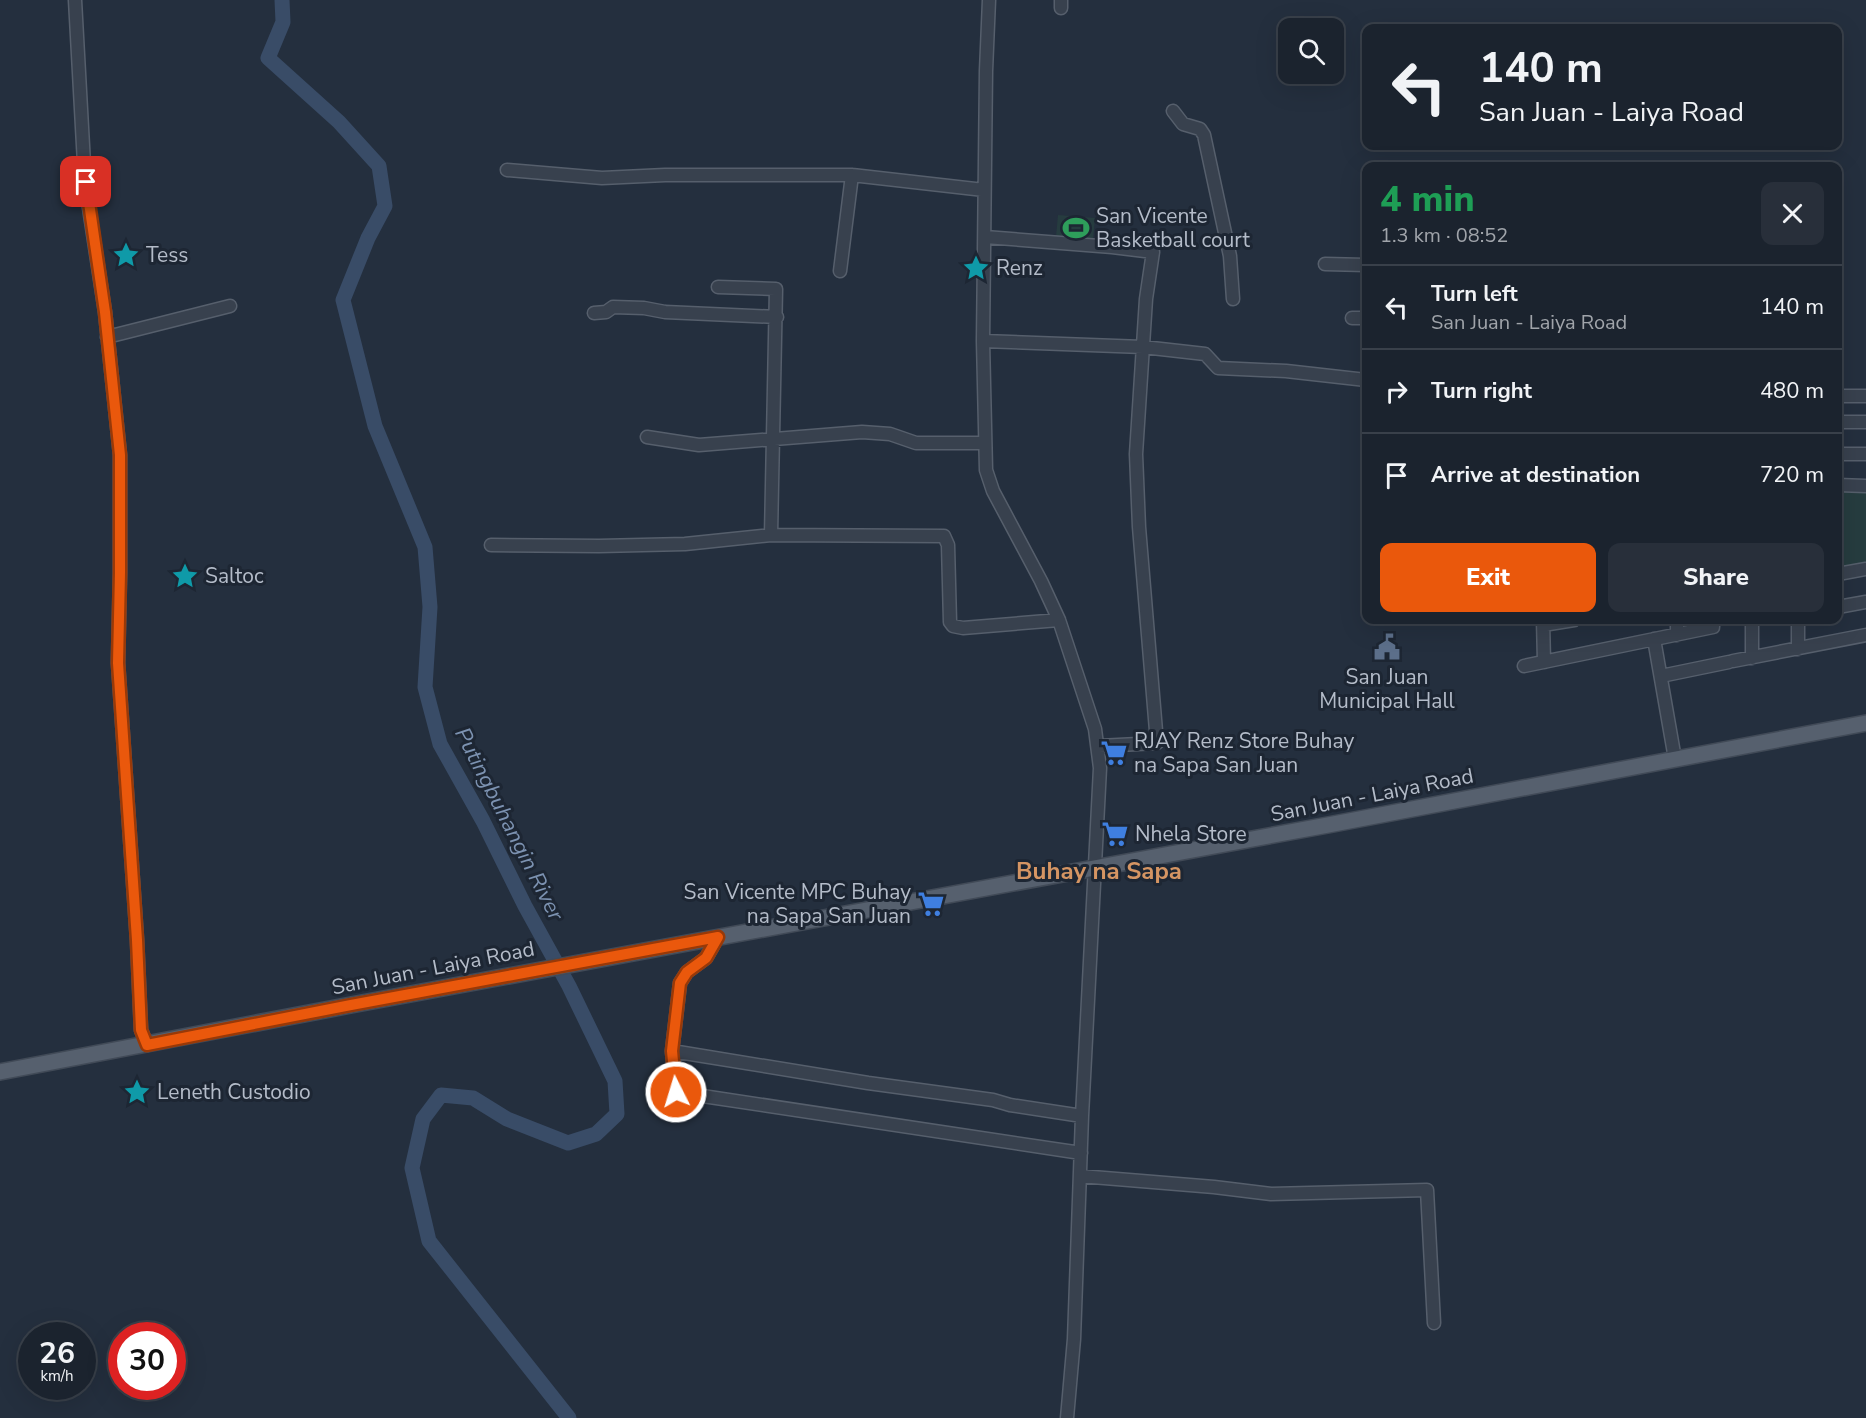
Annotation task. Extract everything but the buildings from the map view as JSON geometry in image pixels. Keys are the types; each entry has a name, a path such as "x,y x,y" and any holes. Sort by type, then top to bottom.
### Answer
{"main road":[{"name":"San Juan - Laiya Road","path":"0,1072 1866,723"}],"street":[{"path":"75,0 86,182 120,455 118,663 141,1030 147,1045"},
{"path":"989,0 983,341 986,470 993,491 1041,580 1059,620 1090,710 1099,746 1100,768 1082,1116 1074,1339 1067,1418"},
{"path":"1173,111 1183,124 1200,129 1204,135 1230,256 1233,299"},
{"path":"507,170 602,178 665,175 852,175 984,190"},
{"path":"840,271 852,175"},
{"path":"984,237 1153,252 1143,347 1136,454 1139,527 1158,743 1099,746"},
{"path":"1325,264 1362,265"},
{"path":"718,287 776,290 771,535"},
{"path":"107,337 230,306"},
{"path":"594,313 606,312 613,307 644,308 665,312 777,316"},
{"path":"1352,318 1362,318"},
{"path":"983,341 1143,347 1205,354 1218,368 1286,371 1362,380"},
{"path":"1842,396 1866,396"},
{"path":"1842,422 1866,423"},
{"path":"647,437 699,445 862,432 890,434 916,443 984,443"},
{"path":"1842,454 1866,454"},
{"path":"1842,485 1866,486"},
{"path":"491,545 685,544 771,535 944,536 948,545 950,622 953,626 963,628 1059,620"},
{"path":"1842,573 1866,569"},
{"path":"1842,606 1866,602"},
{"path":"1543,624 1544,662"},
{"path":"1677,624 1677,635"},
{"path":"1524,666 1713,627 1713,624"},
{"path":"1752,624 1752,658"},
{"path":"1798,624 1798,649"},
{"path":"1661,676 1866,635"},
{"path":"1654,639 1675,759"},
{"path":"718,937 706,958 687,972 680,983 672,1051 676,1092 1081,1153"},
{"path":"672,1051 868,1083 993,1100 1010,1105 1082,1116"},
{"path":"1080,1176 1271,1194 1427,1190 1434,1323"}],"green space":[{"name":"San Vicente Basketball court","path":"1058,215 1095,218 1093,240 1056,237"},
{"path":"1842,488 1866,489 1866,566 1842,569"}],"waterway":[{"name":"Putingbuhangin River","path":"282,0 283,22 268,58 339,122 379,166 385,206 368,238 343,300 375,426 425,547 430,607 425,687 440,744 569,986 615,1081 617,1114 596,1134 568,1143 507,1119 473,1098 441,1095 423,1119 412,1168 429,1241 569,1418"}],"place":[{"name":"San Vicente Basketball court","path":"1076,228"},
{"name":"Tess","path":"126,255"},
{"name":"Renz","path":"976,268"},
{"name":"Saltoc","path":"185,576"},
{"name":"San Juan Municipal Hall","path":"1387,647"},
{"name":"RJAY Renz Store Buhay na Sapa San Juan","path":"1114,753"},
{"name":"Nhela Store","path":"1115,834"},
{"name":"San Vicente MPC Buhay na Sapa San Juan","path":"931,904"},
{"name":"Leneth Custodio","path":"137,1092"}],"district":[{"name":"Buhay na Sapa","path":"1099,871"}],"route":[{"path":"86,182 105,312 120,455 118,663 141,1030 147,1045 718,937 706,958 687,972 680,983 672,1051 676,1092"}]}
